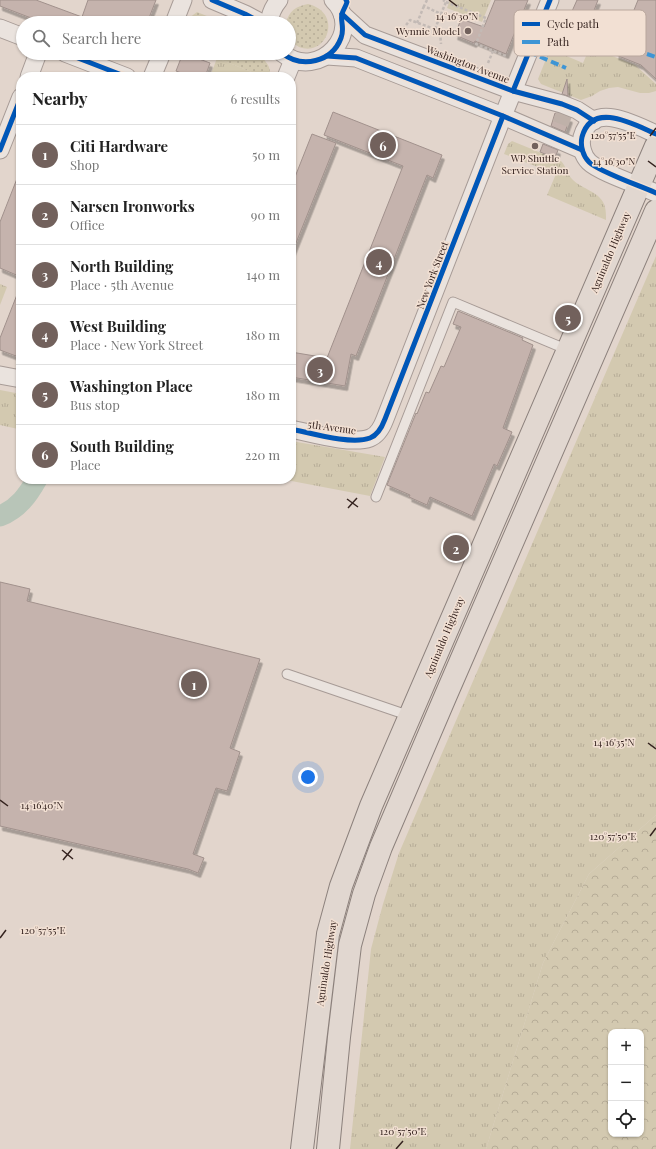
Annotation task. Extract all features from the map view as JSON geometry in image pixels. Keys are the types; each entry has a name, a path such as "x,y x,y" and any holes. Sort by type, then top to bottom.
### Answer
{"main road":[{"name":"Aguinaldo Highway","path":"302,1149 328,934 344,879 371,806 569,350 647,189 656,146"},
{"path":"328,1149 339,1037 352,938 364,894 381,847 656,211"},
{"path":"423,686 446,695"}],"street":[{"path":"177,16 183,0"},
{"path":"212,0 249,16"},
{"path":"270,16 274,6 279,0"},
{"name":"New York Street","path":"546,10 550,0"},
{"path":"296,59 305,62 316,61 327,56 336,48 341,37 343,26 337,7"},
{"name":"Washington Avenue","path":"337,7 365,35 513,91 563,116 594,121 606,117 612,117 656,134"},
{"path":"0,28 16,34"},
{"path":"327,56 356,58 503,116 582,150"},
{"name":"New York Street","path":"371,438 379,431 385,420 527,56"},
{"path":"31,72 35,60"},
{"path":"83,60 114,72"},
{"path":"154,72 159,60"},
{"path":"286,72 288,60"},
{"name":"Washington Avenue","path":"513,91 562,104 577,110 594,121"},
{"path":"0,150 16,110"},
{"path":"594,121 583,134 581,145 588,162 593,166 647,189"},
{"path":"0,375 16,378"},
{"name":"5th Avenue","path":"296,430 350,441 371,438"}],"lane":[{"path":"376,497 453,302 569,350"},
{"path":"288,674 410,716"}],"path":[{"path":"417,23 427,0"},
{"path":"442,0 486,18 476,44 506,56 509,50"},
{"path":"435,29 446,2"},
{"path":"424,6 442,14"},
{"path":"399,34 410,20 435,29 440,31 442,51"},
{"path":"492,54 494,50"}],"green space":[{"path":"450,0 491,0 482,22 447,8"},
{"path":"308,4 319,9 326,16 328,24 328,33 324,41 309,49 299,47 296,45 296,16 289,16 291,12 300,6"},
{"path":"197,12 207,16 192,16"},
{"path":"547,56 566,56 583,63 586,56 612,56 635,65 656,84 656,91 640,93 618,87 609,88 581,100 541,84 538,79"},
{"path":"216,60 222,60 252,72 212,72"},
{"path":"222,60 264,60 270,70 270,72 252,72"},
{"path":"512,141 561,161 572,179 600,198 605,209 606,220 547,195 556,174 504,154 508,144"},
{"path":"656,256 656,815 589,874 543,963 486,1149 350,1149 371,949 399,853"},
{"path":"0,284 7,287 0,305"},
{"path":"0,390 16,393 16,429 0,425"},
{"path":"296,442 385,457 370,496 296,482"},
{"path":"656,815 656,1149 486,1149 543,963 589,874"}],"building":[{"path":"0,0 36,0 79,16 26,16 0,6"},
{"path":"88,0 156,0 150,16 82,16"},
{"path":"495,0 528,0 524,10 514,10 514,34 506,54 475,41 474,43 455,35 461,19 484,27"},
{"path":"577,0 598,0 594,10 573,10"},
{"path":"638,0 656,0 656,79 641,65 618,56 646,56 646,10 634,10"},
{"path":"180,60 202,60 210,63 207,72 176,71"},
{"path":"567,79 568,96 562,94"},
{"path":"333,112 442,155 433,178 427,175 356,356 351,354 345,386 296,378 296,353 327,358 403,166 324,135"},
{"path":"555,113 570,118 565,132 551,126"},
{"path":"312,134 336,143 296,243 296,174"},
{"path":"543,144 558,150 555,158 540,152"},
{"path":"16,181 16,275 0,268 0,222"},
{"path":"16,297 16,356 0,350 0,338"},
{"path":"458,311 523,338 522,340 533,345 503,428 512,432 497,466 494,464 472,516 430,497 427,505 409,497 410,495 387,485 416,413 417,414 426,392 429,393 441,366 444,367 461,327 453,324"},
{"path":"0,582 30,589 27,601 260,659 230,748 240,752 227,791 216,788 193,854 204,858 198,873 188,869 0,826"}],"waterway":[{"path":"0,516 12,510 22,501 34,484"}],"tunnel":[{"path":"556,113 571,119"}],"marked path":[{"path":"647,54 656,57"},
{"path":"538,56 566,68"}],"cycle path":[{"path":"212,0 249,16"},
{"path":"295,60 307,62 324,58 337,46 342,34 342,12 347,2 346,0"},
{"path":"546,10 550,0"},
{"path":"342,14 365,35 513,91 562,104 577,110 594,121"},
{"path":"327,56 356,58 503,116 582,150"},
{"path":"513,91 527,56"},
{"path":"83,60 114,72"},
{"path":"0,150 16,110"},
{"path":"296,430 331,438 362,440 375,435 383,425 503,116"},
{"path":"656,134 626,121 604,117 595,120 587,126 582,137 581,144 585,157 594,166 656,193"}],"place":[{"name":"Wynnie Model","path":"468,31"},
{"name":"South Building","path":"383,145"},
{"name":"WP Shuttle Service Station","path":"535,146"},
{"name":"West Building","path":"379,262"},
{"name":"Washington Place","path":"568,318"},
{"name":"North Building","path":"320,370"},
{"name":"Narsen Ironworks","path":"456,548"},
{"name":"Citi Hardware","path":"194,684"}]}
